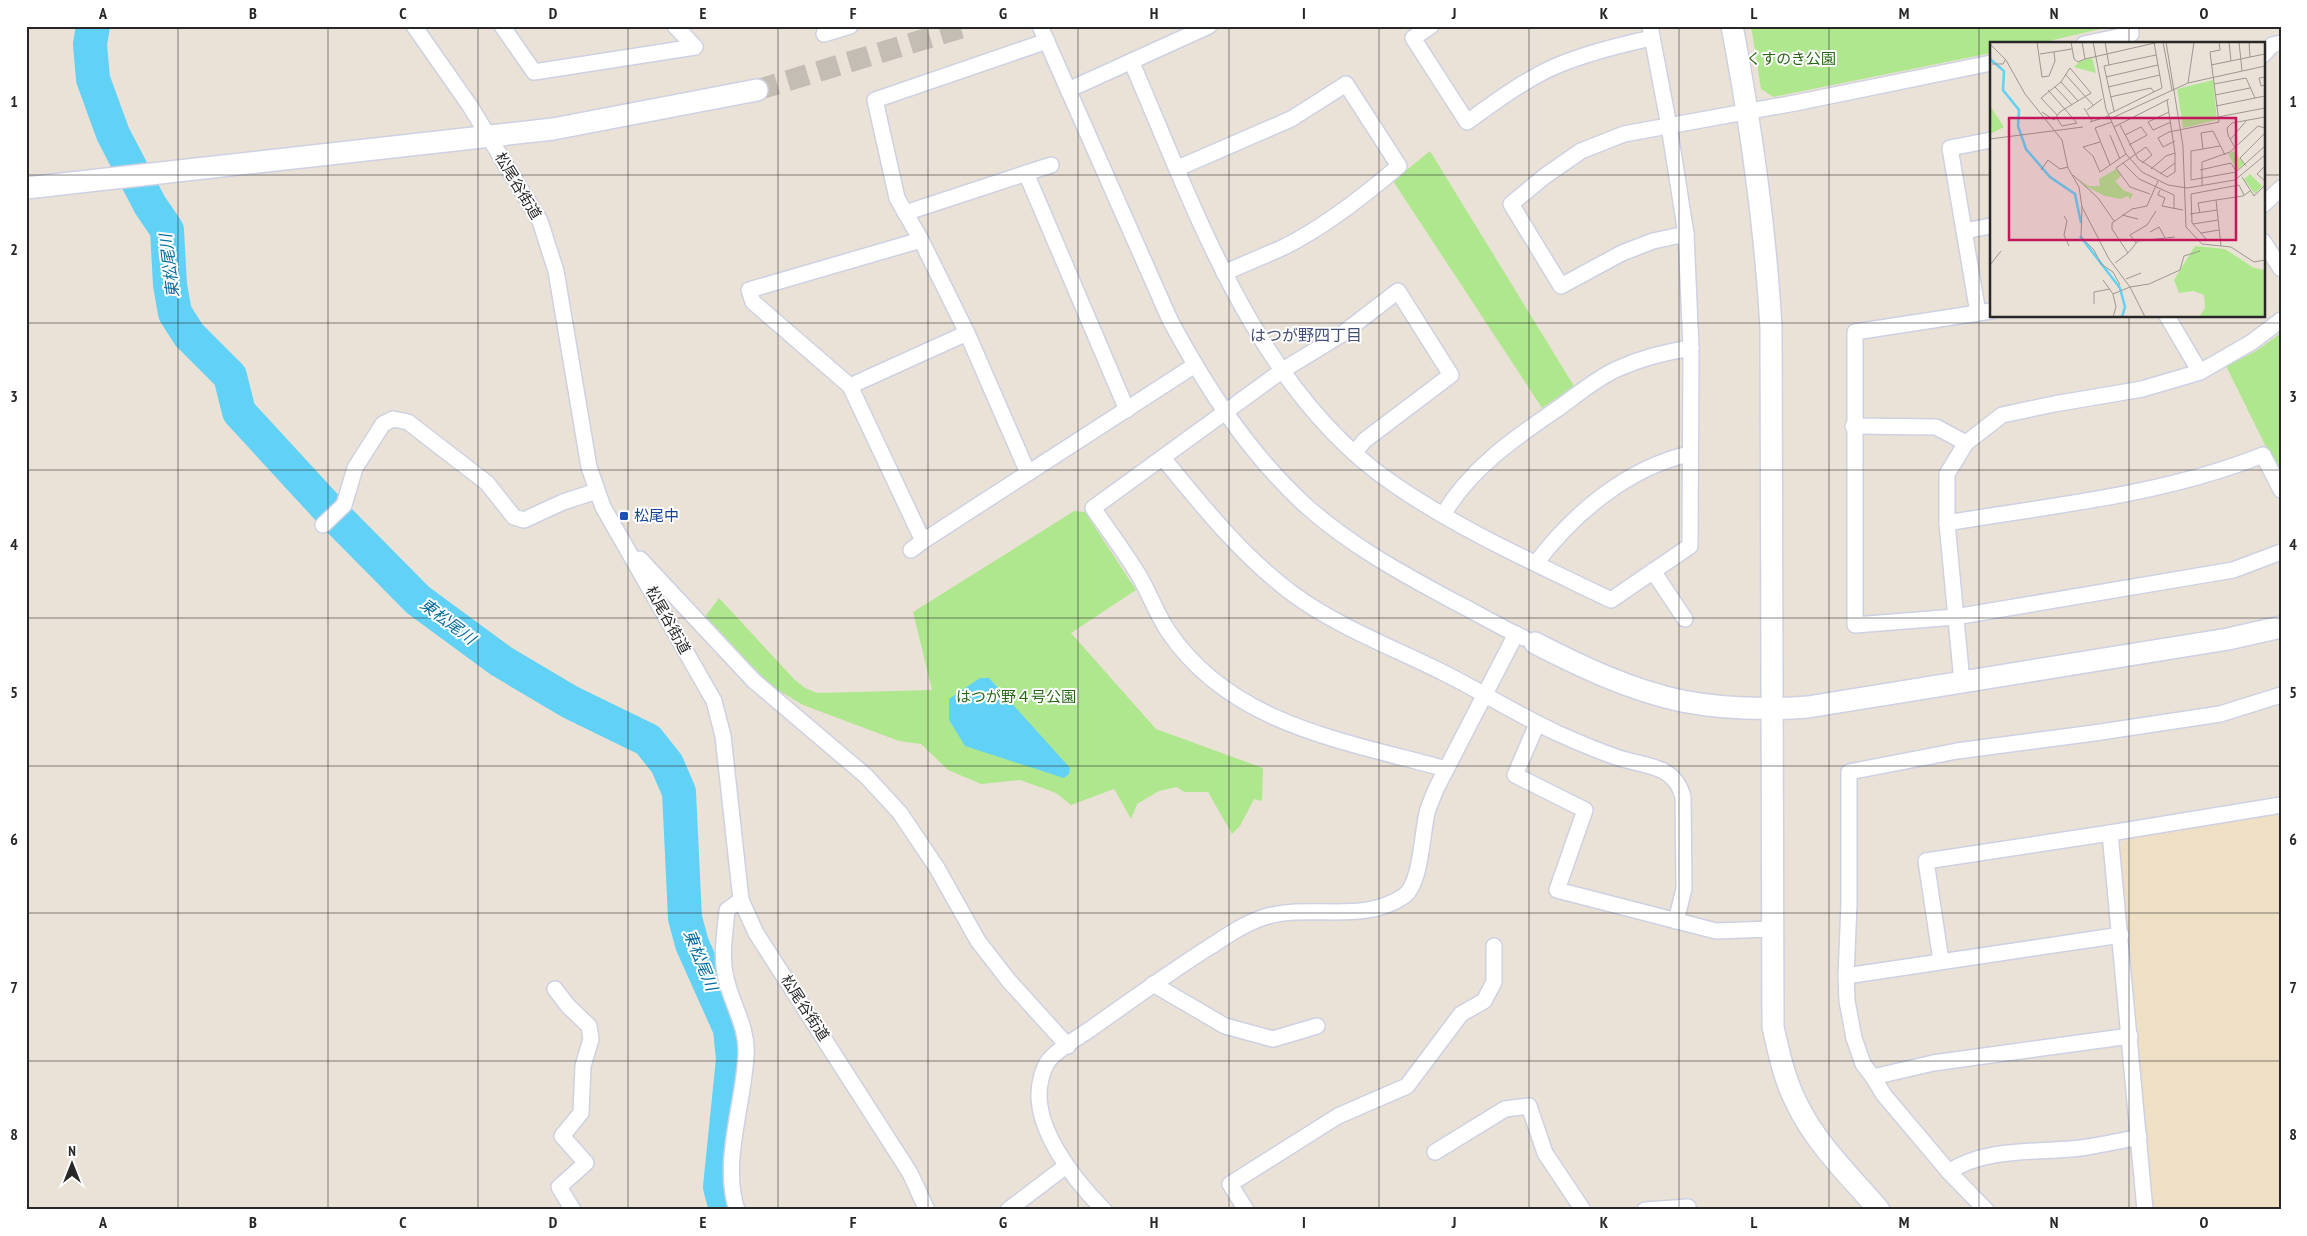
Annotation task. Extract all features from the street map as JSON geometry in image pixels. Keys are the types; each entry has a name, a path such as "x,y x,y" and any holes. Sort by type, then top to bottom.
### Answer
{"street":[{"name":"松尾谷街道","path":"414,26 470,106 540,221 556,271 589,468 597,491 603,507 714,701 723,736 741,900 756,932 910,1173 927,1210"},
{"path":"502,26 534,72 695,48 675,26"},
{"path":"1040,26 1170,320 1194,365 1225,413 1261,459 1304,504 1351,542 1401,573 1526,639 1615,681 1681,701 1772,709 1808,708 2228,640 2281,627"},
{"path":"1068,90 1132,63 1209,26"},
{"path":"1132,63 1224,273 1251,323 1282,370 1316,414 1354,453 1394,485 1443,515 1612,600 1690,546 1691,348 1686,234 1669,126 1651,32 1554,67 1509,92 1468,122 1413,38 1431,26"},
{"path":"1732,26 1748,111 1768,282 1771,326 1771,930 1773,1027 1781,1066 1797,1104 1818,1139 1879,1210"},
{"path":"2093,42 2131,34 2130,26"},
{"path":"824,34 845,27"},
{"path":"1028,473 967,333 921,240 897,198 875,100 1047,41"},
{"path":"2264,54 2272,45 2281,43"},
{"path":"1686,234 1653,242 1622,253 1561,286 1511,204 1545,176 1581,152 1624,134 1990,63"},
{"path":"1178,168 1291,118 1346,84 1399,166 1361,199 1317,228 1285,246 1224,273"},
{"path":"26,188 553,129 757,90"},
{"path":"1990,140 1950,148 1964,231 1984,312 1855,332 1853,426 1855,625 1955,617 2233,570 2281,552"},
{"path":"905,213 1051,165"},
{"path":"1026,173 1127,410"},
{"path":"2264,203 2281,188"},
{"path":"1964,231 1990,226"},
{"path":"921,240 749,290 753,302 850,386 917,545 1194,365"},
{"path":"2264,243 2281,269"},
{"path":"1354,453 1365,440 1451,375 1398,292 1342,334 1282,370 1093,508 1138,574 1167,630 1206,675 1230,693 1279,721 1306,731 1446,769"},
{"path":"2168,318 2200,372"},
{"path":"1962,682 1947,523 1947,474 1966,443 2002,415 2142,389 2200,372 2252,342 2281,320"},
{"path":"850,386 967,333"},
{"path":"1443,515 1468,480 1493,455 1592,384 1615,370 1640,360 1691,348"},
{"path":"323,525 344,505 355,468 382,424 393,419 408,422 488,483 514,517 524,520 563,502 597,491"},
{"path":"1853,426 1936,427 1966,443"},
{"path":"1536,563 1568,526 1605,494 1644,471 1673,458 1689,454"},
{"path":"1947,523 2181,483 2231,468 2263,455 2281,490"},
{"path":"1163,458 1220,529 1293,594 1320,612 1485,694 1537,724 1601,752 1654,766 1674,779 1680,787 1683,797 1684,889 1676,921"},
{"path":"624,542 754,681 866,776 900,813 937,868 978,941 1009,981 1068,1046"},
{"path":"1653,571 1685,619"},
{"path":"1104,1210 1089,1196 1066,1166 1042,1121 1038,1102 1041,1078 1050,1059 1153,984 1246,924 1268,916 1294,912 1364,912 1389,905 1406,894 1415,878 1427,812 1446,769 1485,694 1526,639"},
{"path":"1986,1210 1949,1172 1884,1095 1862,1064 1854,1038 1847,1000 1849,772 1957,751 2220,714 2281,695"},
{"path":"1537,724 1514,776 1585,810 1558,890 1716,931 1771,930"},
{"path":"1941,961 1926,861 2281,805"},
{"path":"2110,833 2145,1210"},
{"path":"737,1210 732,1184 732,1158 746,1053 742,1025 727,981 724,945 728,910 741,900"},
{"path":"1846,976 2120,935"},
{"path":"1246,1210 1230,1184 1338,1116 1407,1086 1460,1014 1484,1001 1494,982 1494,946"},
{"path":"1153,984 1225,1026 1273,1039 1317,1026"},
{"path":"555,989 568,1006 589,1026 591,1039 583,1066 581,1113 562,1136 586,1163 559,1187 572,1210"},
{"path":"1873,1077 1933,1063 2130,1036"},
{"path":"1434,1152 1505,1110 1529,1106 1545,1153 1583,1210"},
{"path":"1949,1172 1960,1164 1999,1155 2083,1148 2139,1138"},
{"path":"1008,1210 1066,1166"},
{"path":"1645,1210 1688,1207"}],"shaded area":[{"path":"2281,813 2281,1210 2154,1210 2120,847 2128,838"}],"green space":[{"name":"くすのき公園","path":"1751,26 2113,26 2045,42 1990,42 1990,53 1773,97 1761,89"},
{"path":"1430,151 1574,386 1542,408 1393,181"},
{"path":"2281,333 2281,477 2226,366 2256,351"},
{"name":"はつが野４号公園","path":"1074,511 1085,512 1136,590 1071,633 1156,729 1263,768 1262,801 1254,799 1240,826 1232,834 1208,792 1184,792 1177,787 1159,791 1137,804 1131,819 1114,789 1071,805 1056,793 1020,780 981,784 948,770 921,744 899,741 803,705 773,687 704,618 719,598 795,680 805,688 817,693 932,690 913,612"}],"water":[{"path":"980,678 989,678 1070,768 1069,774 1064,778 965,746 949,720 949,699"}],"waterway":[{"name":"東松尾川","path":"93,26 90,44 93,79 113,134 150,205 167,230 170,285 175,313 189,335 230,376 239,412 331,512 418,600 501,661 570,702 648,740 667,764 679,792 685,918 692,944 730,1029 733,1059 720,1187 726,1210"}],"tunnel":[{"path":"757,90 968,26"}],"place":[{"name":"松尾中","path":"624,516"}],"district":[{"name":"はつが野四丁目","path":"1306,335"}]}
